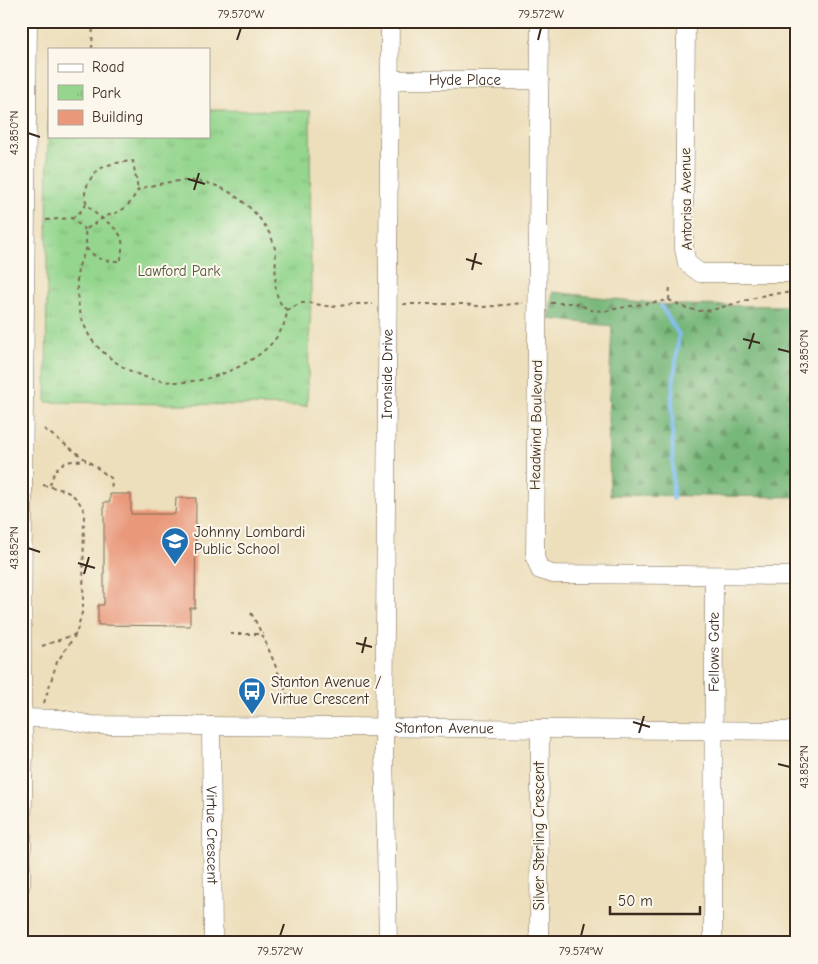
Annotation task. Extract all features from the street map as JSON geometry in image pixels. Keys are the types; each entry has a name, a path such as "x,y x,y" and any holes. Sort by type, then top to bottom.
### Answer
{"street":[{"path":"21,885 24,84 28,21"},
{"name":"Ironside Drive","path":"384,727 390,21"},
{"name":"Headwind Boulevard","path":"540,21 535,557 540,570 553,574 797,576"},
{"name":"Antorisa Avenue","path":"686,21 684,249 687,263 700,273 797,273"},
{"name":"Hyde Place","path":"390,80 540,80"},
{"name":"Fellows Gate","path":"712,729 714,576"},
{"name":"Stanton Avenue","path":"22,724 61,719 92,725 797,731"},
{"name":"Virtue Crescent","path":"211,726 215,943"},
{"path":"384,727 388,943"},
{"name":"Silver Sterling Crescent","path":"540,729 540,943"},
{"path":"712,729 713,943"}],"path":[{"path":"92,48 93,21"},
{"path":"86,248 97,259 105,261 121,260 123,242 120,236 112,226 101,219 86,203 84,194 96,172 108,164 133,161 138,190"},
{"path":"85,230 101,219 121,211 130,203 138,190 142,188 178,180 217,186 231,192 244,202 259,217 270,235 276,262 277,299 281,306 287,310"},
{"path":"46,220 72,218 80,212 86,203"},
{"path":"72,218 85,230 86,248 80,258 77,289 81,315 86,330 103,353 125,369 139,376 157,380 193,382 208,379 239,367 261,354 271,344 286,320 287,310"},
{"path":"669,300 670,286"},
{"path":"551,303 576,303 590,310 605,311 669,300 686,308 699,311 712,310 768,294 797,292"},
{"path":"287,310 301,303 332,307 352,304 373,304"},
{"path":"400,304 464,304 484,307 523,303"},
{"path":"44,429 111,478 112,488"},
{"path":"50,486 54,472 61,464 66,461 86,461"},
{"path":"41,707 46,700 57,662 76,634 83,609 84,512 79,500 70,493 43,485"},
{"path":"251,613 263,634 293,708"},
{"path":"42,646 76,634"},
{"path":"230,634 263,634"}],"green space":[{"name":"Lawford Park","path":"48,107 48,138 210,138 210,110 310,111 311,298 307,406 46,402"},
{"path":"553,292 670,305 797,306 797,497 610,495 608,417 612,326 549,319"}],"building":[{"path":"110,494 131,494 131,514 175,514 176,498 196,498 195,608 190,608 190,626 98,625 98,605 104,605 104,502 110,502"}],"waterway":[{"path":"661,306 679,335 672,396 673,499"}],"place":[{"name":"Johnny Lombardi Public School","path":"175,565"},
{"name":"Stanton Avenue / Virtue Crescent","path":"252,715"}]}
